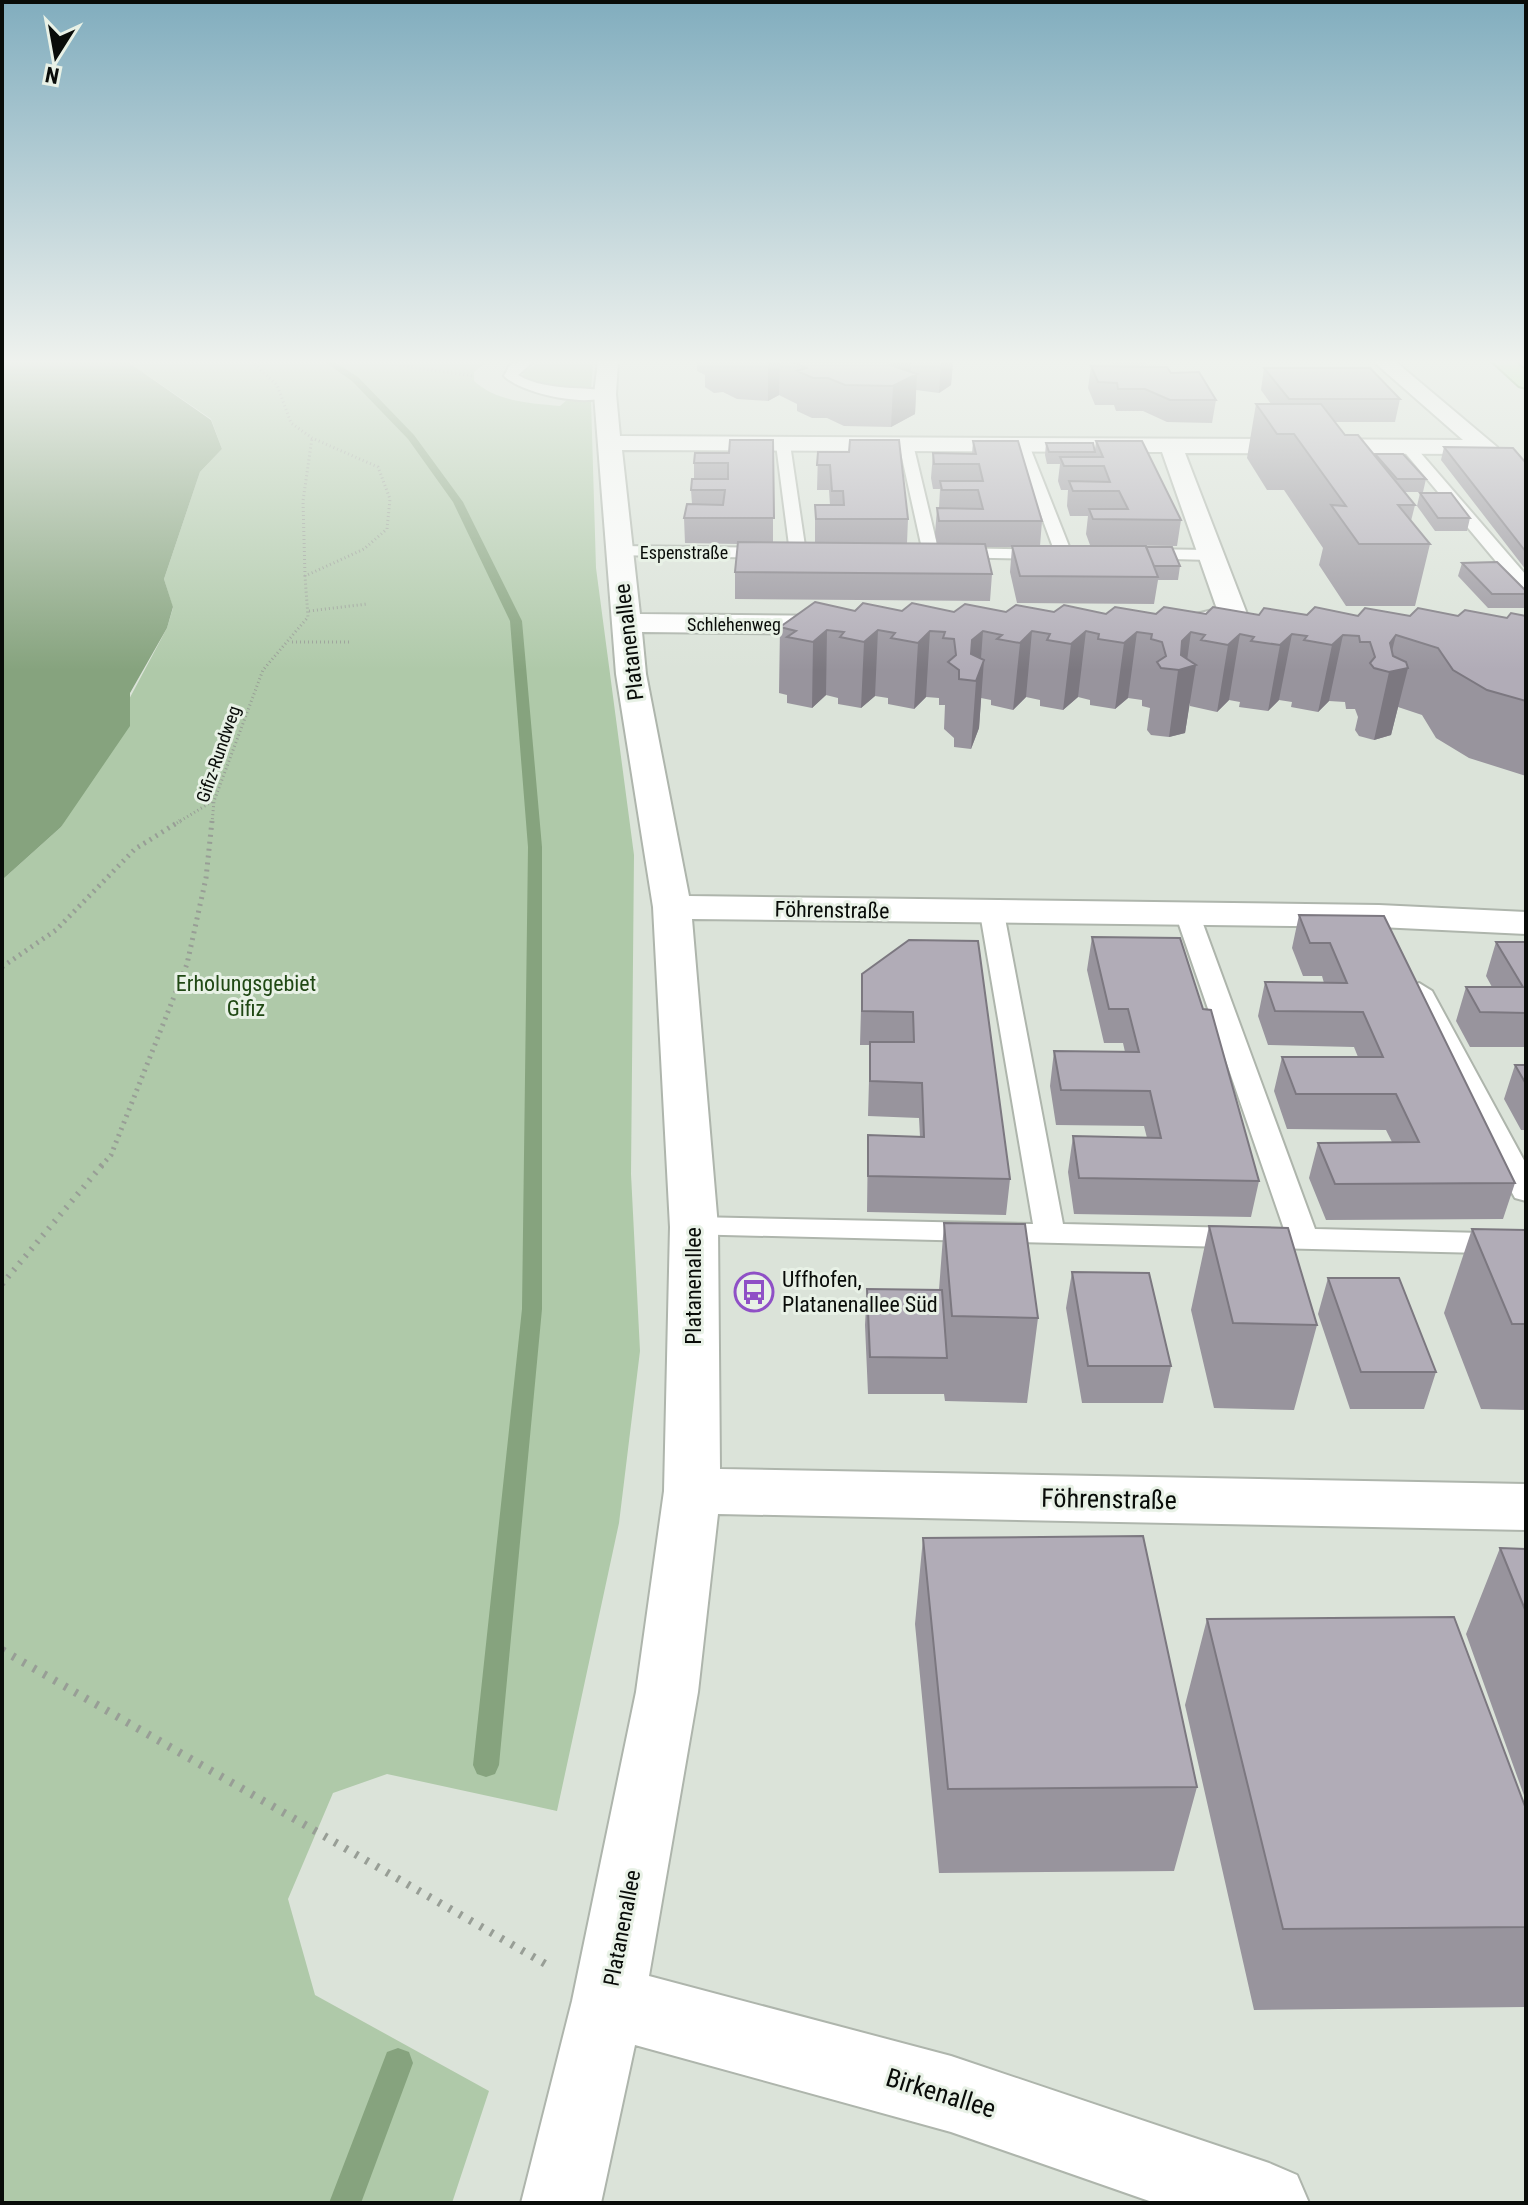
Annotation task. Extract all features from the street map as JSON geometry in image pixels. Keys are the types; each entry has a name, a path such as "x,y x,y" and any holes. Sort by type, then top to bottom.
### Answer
{"street":[{"name":"Platanenallee","path":"561,2203 608,2001 667,1692 692,1491 694,1227 672,907 631,674 629,623 618,551 611,465"},
{"path":"1160,627 1176,628 1233,614 1178,465"},
{"name":"Schlehenweg","path":"629,623 879,625"},
{"name":"Föhrenstraße","path":"672,907 1187,913 1387,930 1526,923"},
{"name":"Föhrenstraße","path":"692,1491 1526,1507"},
{"name":"Birkenallee","path":"608,2001 951,2094 1269,2203"}],"lane":[{"name":"Espenstraße","path":"618,551 805,553 787,465"},
{"path":"909,465 923,553 1072,554 1031,465"},
{"path":"1423,465 1526,586"},
{"path":"1123,554 1211,555"},
{"path":"992,913 1050,1234"},
{"path":"1187,913 1303,1239"},
{"path":"1409,971 1526,1191"},
{"path":"694,1227 1526,1244"}],"path":[{"path":"308,465 303,501 309,611 367,604"},
{"path":"305,576 364,549 387,529 390,499 378,467 373,465"},
{"name":"Gifiz-Rundweg","path":"2,1284 111,1155 187,964 206,878 214,801 263,670 291,642 309,611"},
{"path":"291,642 351,642"},
{"path":"2,967 56,930 135,849 214,801"},
{"path":"2,1650 608,2001"}],"green space":[{"name":"Erholungsgebiet Gifiz","path":"207,465 593,465 596,568 634,855 631,1174 640,1351 619,1523 557,1811 387,1774 333,1793 288,1899 315,1995 489,2091 452,2203 2,2203 2,880 61,827 167,628 173,608 164,579 200,472"}],"shaded area":[{"path":"2,465 207,465 200,472 164,579 173,607 167,628 130,693 130,726 61,827 2,880"}],"building":[{"path":"728,465 773,465 774,518 684,518 687,504 723,505 725,490 691,490 692,479 728,479"},
{"path":"817,465 902,465 908,519 816,519 815,505 844,505 843,491 832,491 830,465"},
{"path":"979,465 1025,465 1042,521 939,521 937,508 983,509 978,490 942,490 940,481 983,481"},
{"path":"1154,465 1181,520 1093,519 1089,509 1128,509 1119,491 1073,491 1069,481 1110,482 1104,466 1064,466"},
{"path":"1316,465 1382,465 1415,505 1398,505 1430,544 1359,544 1331,505 1346,506"},
{"path":"1385,465 1413,465 1426,479 1397,479"},
{"path":"1458,465 1526,465 1526,552"},
{"path":"1420,493 1451,493 1470,518 1438,518"},
{"path":"738,542 985,544 992,574 735,572"},
{"path":"1012,546 1146,546 1158,577 1020,576"},
{"path":"1146,547 1172,547 1180,566 1154,566"},
{"path":"1497,562 1526,594 1492,594 1462,563"},
{"path":"815,602 855,611 863,603 902,611 912,603 954,612 965,604 1006,612 1016,605 1054,612 1064,605 1106,614 1115,607 1156,614 1164,607 1206,614 1213,607 1259,615 1264,608 1307,615 1315,607 1358,616 1365,608 1410,616 1418,608 1458,616 1465,610 1507,618 1511,613 1526,616 1526,701 1487,690 1453,670 1438,648 1396,635 1390,643 1393,656 1406,662 1408,668 1389,672 1374,668 1370,663 1375,657 1370,642 1360,642 1359,636 1343,635 1332,645 1304,640 1307,636 1292,634 1280,645 1251,641 1254,637 1240,634 1228,645 1201,640 1205,635 1191,632 1182,641 1181,655 1196,665 1179,670 1161,668 1157,662 1166,656 1162,642 1151,639 1152,634 1137,632 1124,643 1098,639 1099,634 1086,631 1071,644 1047,640 1050,634 1032,631 1020,643 997,639 1002,635 983,631 972,640 971,654 984,660 976,681 959,679 959,670 948,662 956,655 954,639 943,638 945,632 930,631 918,643 891,638 895,633 878,630 864,642 840,637 844,632 827,630 813,642 787,637 796,631 780,627"},
{"path":"1299,915 1384,916 1515,1183 1335,1184 1318,1143 1419,1142 1396,1094 1296,1094 1282,1057 1383,1057 1363,1012 1275,1011 1265,982 1347,983 1330,943 1310,943"},
{"path":"1092,937 1180,938 1203,1009 1211,1010 1259,1181 1079,1178 1073,1136 1161,1138 1150,1091 1061,1090 1054,1051 1139,1052 1128,1009 1109,1009"},
{"path":"909,940 978,941 1010,1179 868,1176 868,1135 924,1137 922,1083 870,1081 870,1042 914,1042 913,1012 862,1011 862,974"},
{"path":"1496,942 1526,942 1526,1013 1480,1012 1466,987 1523,987"},
{"path":"1515,1065 1526,1065 1526,1084"},
{"path":"944,1223 1025,1224 1038,1318 952,1316"},
{"path":"1209,1226 1288,1228 1317,1325 1233,1323"},
{"path":"1472,1229 1526,1230 1526,1324 1512,1324"},
{"path":"1072,1272 1149,1273 1171,1366 1088,1366"},
{"path":"1328,1278 1399,1278 1436,1372 1361,1372"},
{"path":"867,1289 942,1290 947,1358 870,1357"},
{"path":"1143,1536 1197,1787 948,1789 923,1538"},
{"path":"1500,1548 1526,1549 1526,1612"},
{"path":"1454,1617 1526,1809 1526,1927 1283,1929 1207,1619"}],"waterway":[{"path":"431,465 458,502 516,621 535,847 532,1309 486,1765"},
{"path":"345,2203 398,2063"}],"place":[{"name":"Uffhofen, Platanenallee Süd","path":"754,1292"}]}
